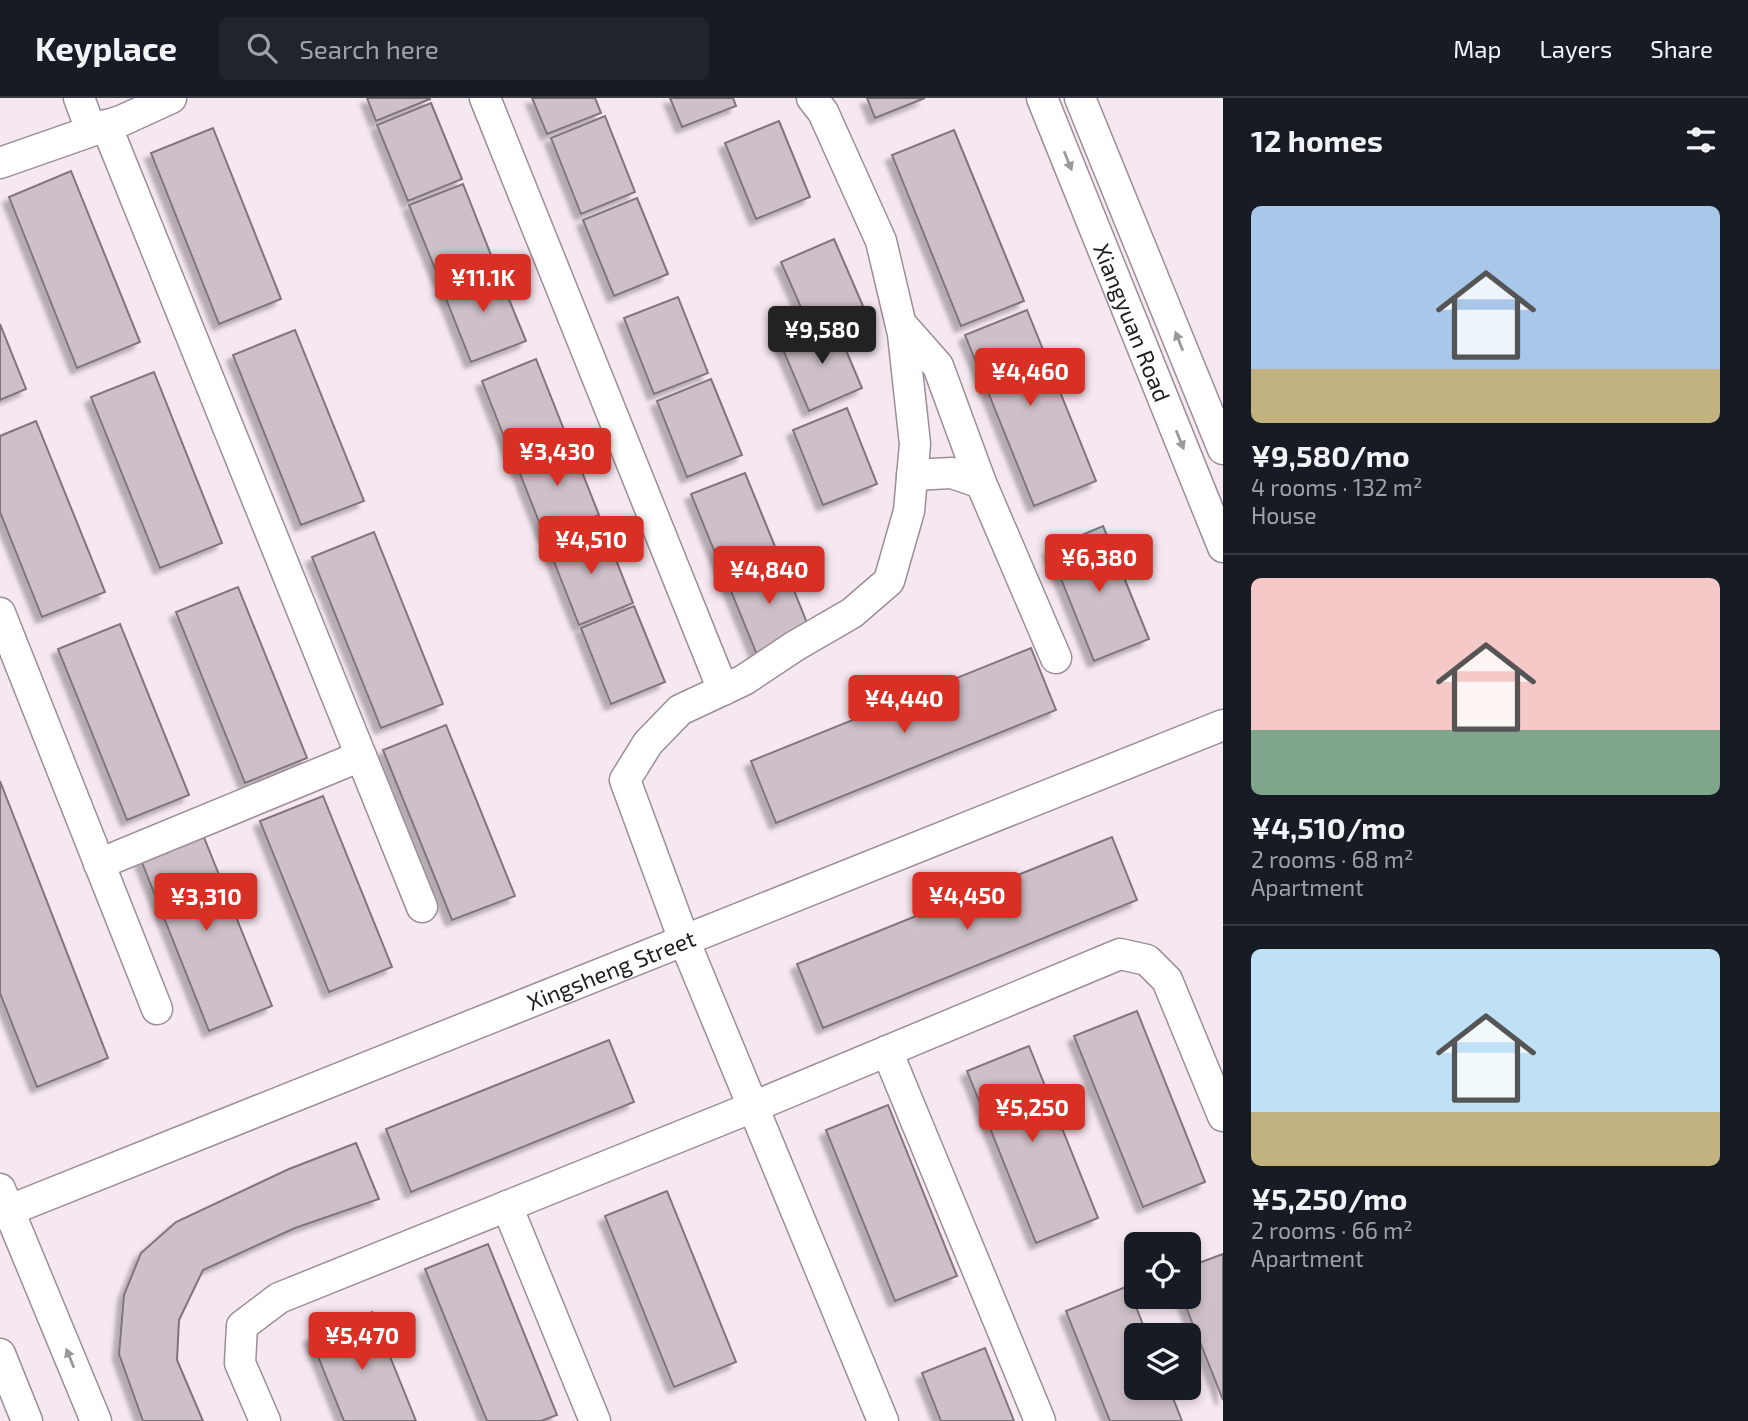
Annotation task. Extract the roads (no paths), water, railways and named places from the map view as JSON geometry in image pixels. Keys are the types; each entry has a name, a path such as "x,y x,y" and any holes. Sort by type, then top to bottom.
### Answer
{"street":[{"path":"79,98 99,128 422,907"},
{"path":"0,163 99,128 171,98"},
{"path":"485,98 723,690"},
{"path":"812,98 823,112 881,241 901,323 915,444 909,511 889,581 852,613 744,680 680,710 648,743 625,780 684,940 883,1421"},
{"name":"Xiangyuan Road","path":"1042,98 1223,547"},
{"name":"Xiangyuan Road","path":"1080,98 1223,449"},
{"path":"901,323 938,366 981,483 1056,658"},
{"path":"912,475 952,473 981,483"},
{"path":"0,613 157,1009"},
{"name":"Xingsheng Street","path":"3,1205 684,940 1223,725"},
{"path":"99,864 360,756"},
{"path":"265,1421 240,1363 242,1326 279,1298 753,1107 1120,954 1147,960 1167,980 1223,1116"},
{"path":"887,1051 1040,1421"},
{"path":"3,1205 96,1421"},
{"path":"507,1206 595,1421"},
{"path":"0,1354 27,1421"}]}
